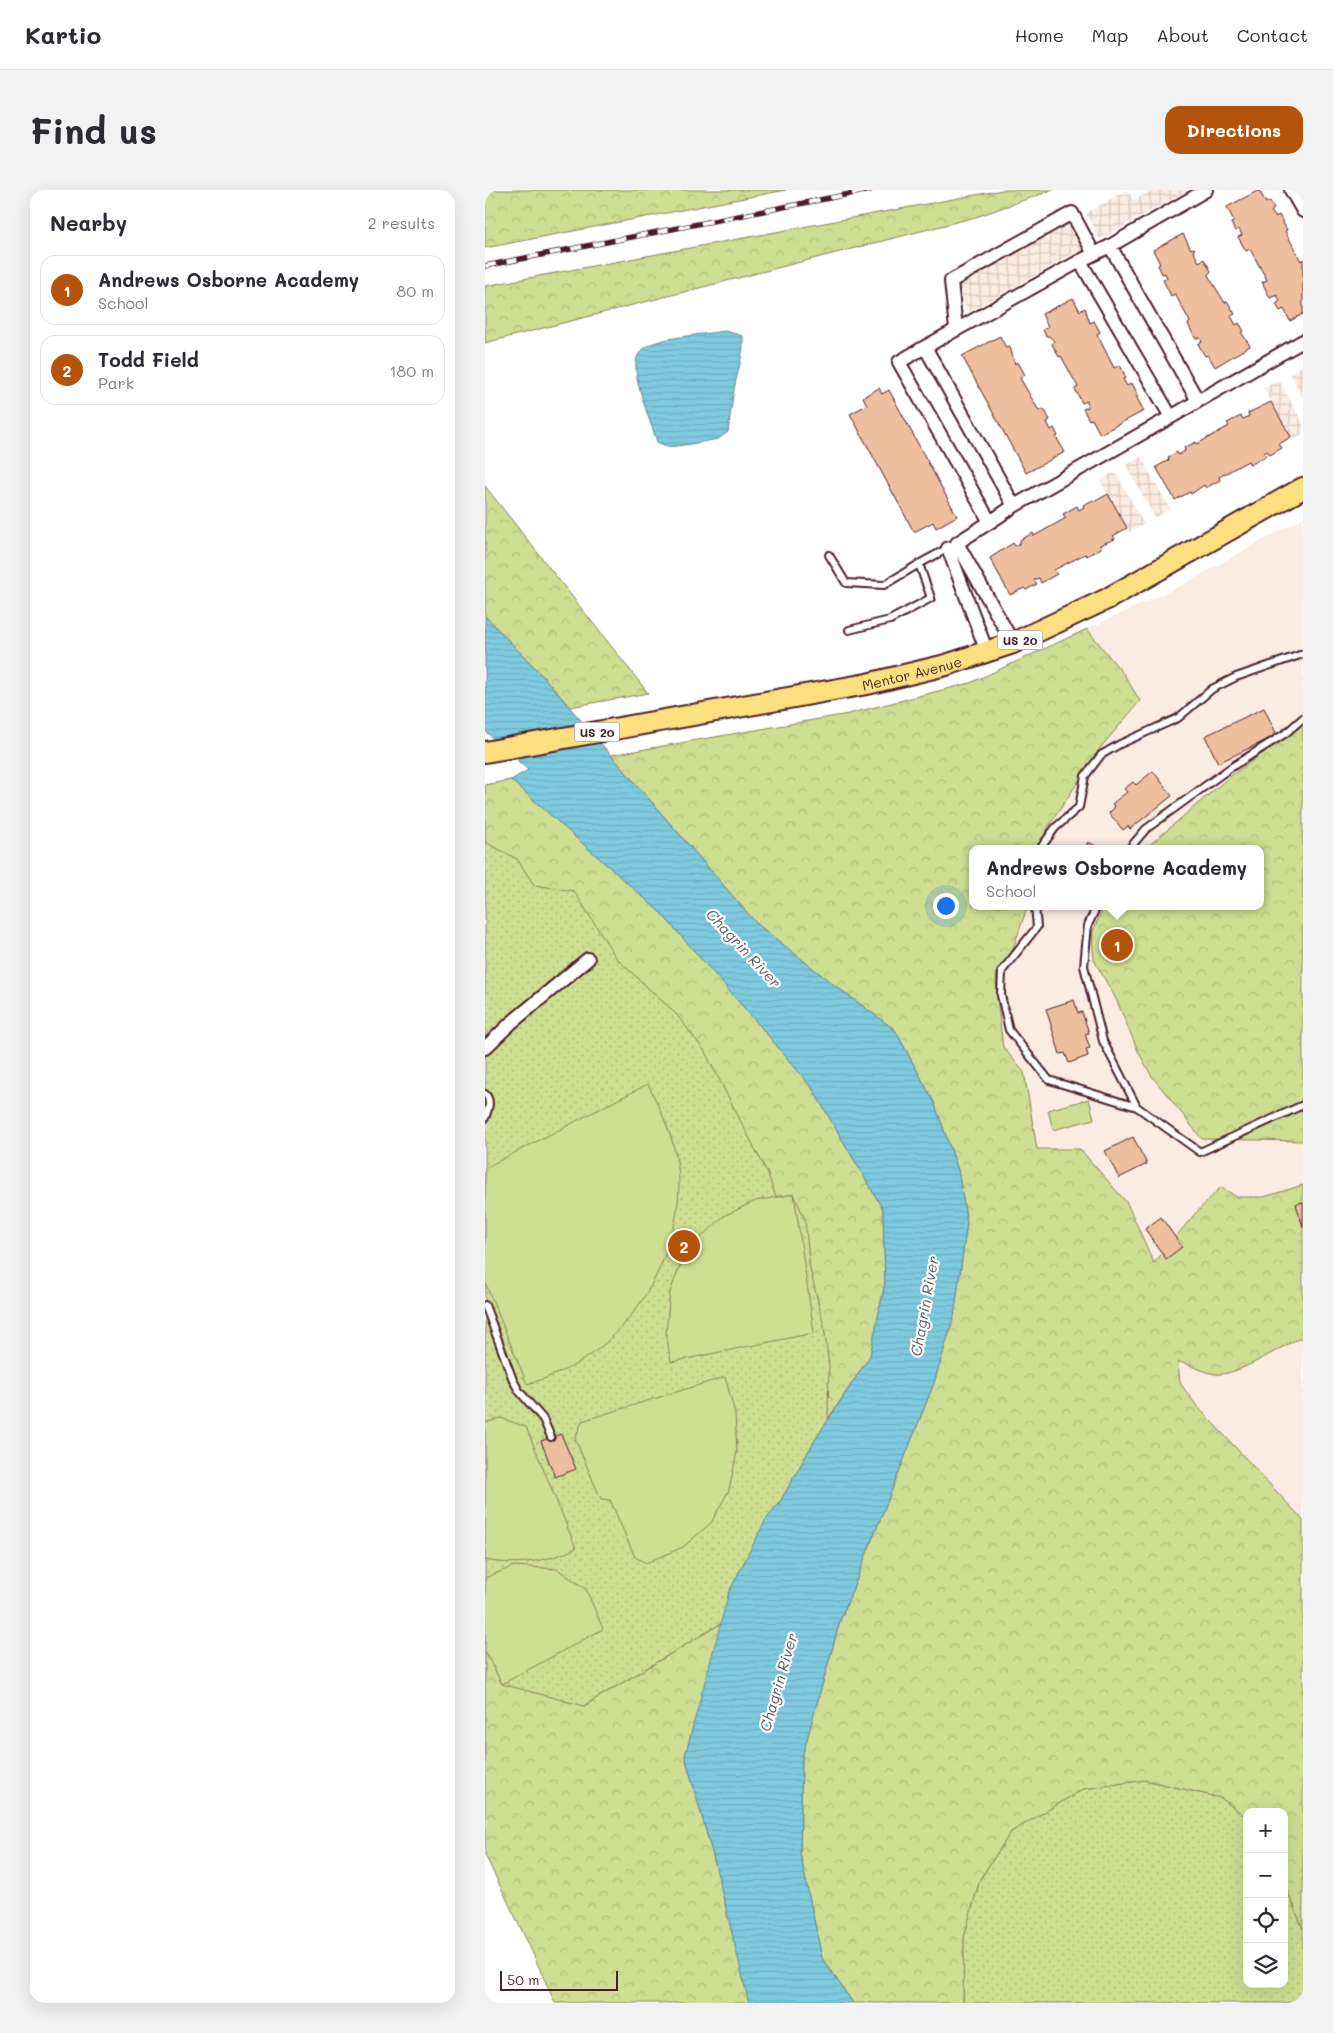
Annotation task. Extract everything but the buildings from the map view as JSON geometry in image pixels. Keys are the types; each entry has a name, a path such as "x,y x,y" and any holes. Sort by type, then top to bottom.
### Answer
{"main road":[{"name":"Mentor Avenue","path":"485,752 875,682 946,665 987,652 1013,643 1107,599 1303,488"}],"street":[{"path":"991,522 899,362 1110,246 1206,190"},
{"path":"1291,190 1303,211"},
{"path":"956,329 951,281 1072,213 1094,254"},
{"path":"1110,246 1198,401"},
{"path":"1080,261 1171,417"},
{"path":"953,546 1014,506 1303,342"},
{"path":"925,347 1014,506"},
{"path":"953,546 1013,643"},
{"path":"953,546 987,652"},
{"path":"485,1048 511,1023 589,960"}],"lane":[{"path":"829,555 846,583 884,585 953,546"},
{"path":"849,630 890,620 931,598 919,564"},
{"path":"1043,845 1055,828 1079,807 1085,776 1101,755 1119,744 1178,718 1213,689 1236,677 1303,654"},
{"path":"1132,845 1146,829 1230,768 1285,733 1303,718"},
{"path":"1035,910 1037,927 1002,971 1001,995 1009,1030 1049,1080 1137,1107 1200,1152 1303,1104"},
{"path":"1095,910 1088,925 1084,966 1103,1041 1137,1107"},
{"path":"485,1094 488,1096 489,1104 485,1118"},
{"path":"485,1305 513,1380 519,1391 543,1419 551,1438"}],"shaded area":[{"path":"1126,190 1134,200 1153,190 1189,190 1100,239 1086,213"},
{"path":"1068,222 1082,249 969,312 954,286"},
{"path":"1303,366 1303,398 1290,373"},
{"path":"1279,380 1303,424 1303,434 1293,440 1264,388"},
{"path":"1141,457 1170,509 1155,518 1126,465"},
{"path":"1115,472 1144,524 1129,532 1100,480"},
{"path":"1303,518 1303,1769 848,714 971,683 1182,585"}],"green space":[{"path":"485,190 786,190 485,248"},
{"path":"1002,190 1053,190 976,217 485,343 485,286"},
{"path":"485,486 648,693 570,707 485,616"},
{"path":"1087,629 1125,676 1140,701 1101,747 1049,826 1040,845 969,845 969,910 1026,910 1011,954 996,971 997,998 1003,1047 1024,1072 1037,1149 1080,1149 1127,1203 1154,1263 1194,1215 1221,1187 1237,1197 1264,1197 1303,1185 1303,1337 1247,1366 1224,1374 1210,1373 1178,1362 1180,1383 1196,1405 1303,1520 1303,1929 1288,1892 1288,1808 1243,1808 1243,1815 1221,1798 1145,1780 1083,1789 1011,1832 980,1879 964,1937 963,2003 853,2003 822,1958 800,1853 802,1757 840,1621 934,1383 954,1316 967,1223 958,1170 934,1102 895,1030 756,923 611,755 848,714 970,683"},
{"path":"1303,725 1303,1141 1202,1139 1151,1075 1138,1051 1117,1001 1094,960 1092,933 1102,910 1264,910 1264,845 1150,845 1228,778"},
{"path":"511,780 761,1027 870,1356 815,1440 781,1500 765,1522 729,1592 722,1623 485,1765 485,785"},
{"path":"511,780 661,913 761,1027 812,1088 883,1209 885,1283 870,1356 828,1419 829,1366 824,1326 810,1269 805,1220 794,1194 776,1197 767,1172 704,1050 676,1014 617,959 574,891 534,885 517,859 485,842 485,785"},
{"path":"648,1084 674,1146 679,1173 677,1211 672,1235 663,1259 639,1305 605,1343 572,1366 527,1384 485,1282 485,1168"},
{"path":"1089,1099 1094,1119 1053,1130 1048,1110"},
{"path":"794,1194 814,1333 671,1362 666,1333 670,1292 680,1266 695,1243 724,1216 755,1201"},
{"path":"725,1377 735,1413 737,1452 729,1490 711,1523 683,1547 646,1563 635,1557 610,1500 601,1499 575,1439 582,1421"},
{"path":"501,1418 526,1427 576,1548 543,1560 508,1563 485,1560 485,1423"},
{"path":"514,1566 557,1569 586,1589 603,1629 502,1684 485,1651 485,1578"},
{"path":"722,1623 685,1756 715,1863 749,2003 555,2003 485,1855 485,1651 502,1684 584,1706"},
{"path":"1145,1780 1221,1798 1243,1815 1243,1988 1288,1988 1288,1892 1303,1929 1303,2003 963,2003 964,1937 980,1879 1011,1832 1083,1789"}],"water":[{"path":"725,331 743,336 728,432 718,439 691,444 668,447 657,442 643,402 636,371 637,358 640,352 646,346 656,342"},
{"name":"Chagrin River","path":"485,616 540,673 756,923 895,1030 934,1102 958,1170 967,1223 954,1316 934,1383 840,1621 802,1757 800,1853 822,1958 853,2003 749,2003 715,1863 685,1756 729,1592 765,1521 781,1500 815,1440 870,1356 885,1283 883,1209 812,1088 761,1027 661,913 511,780 528,770 485,731"}],"railway":[{"path":"485,266 870,190"}],"place":[{"name":"Andrews Osborne Academy","path":"1117,945"},
{"name":"Todd Field","path":"684,1246"}]}
